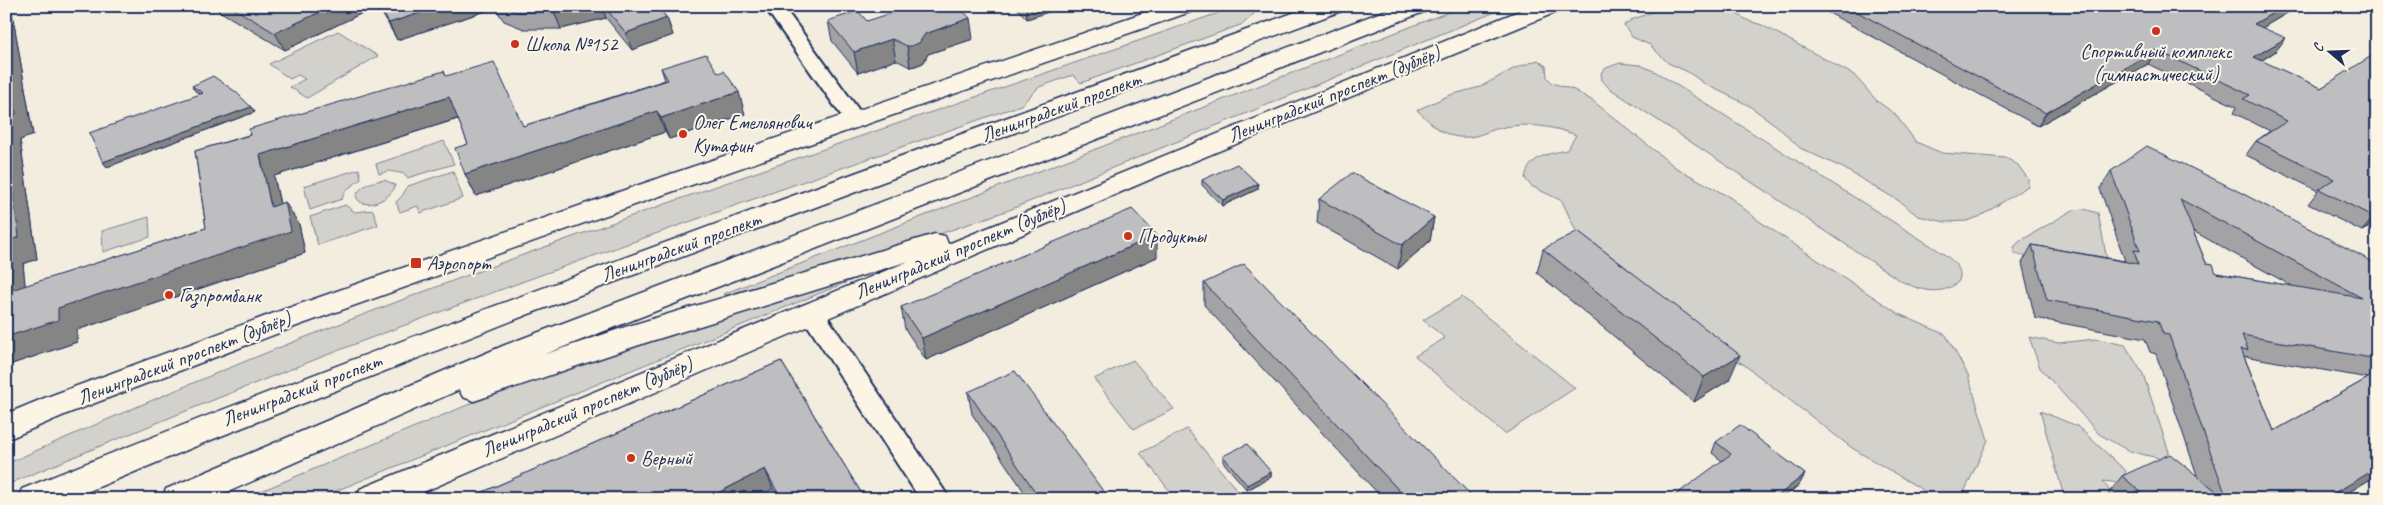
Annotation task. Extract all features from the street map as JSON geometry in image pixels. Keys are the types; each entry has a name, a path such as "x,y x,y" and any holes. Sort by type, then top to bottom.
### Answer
{"main road":[{"name":"Ленинградский проспект (дублёр)","path":"6,428 58,405 302,314 645,192 1186,6"},
{"name":"Ленинградский проспект","path":"34,499 222,421 474,324 1333,6"},
{"name":"Ленинградский проспект","path":"178,499 516,353 1418,6"},
{"name":"Ленинградский проспект (дублёр)","path":"372,499 1135,176 1551,6"},
{"path":"302,447 635,335 923,247 1135,176"},
{"path":"6,446 167,365"}],"street":[{"path":"773,6 855,120"},
{"path":"811,312 936,499"}],"shaded area":[{"path":"1238,6 1268,6 1258,10 1243,24 1081,83 1073,75 1039,87 1021,105 607,251 360,342 6,485 6,464 176,390 304,338 568,238"},
{"path":"1464,6 1510,6 1009,210 928,238 726,295 723,294"},
{"path":"1668,6 1723,6 1749,21 1762,25 1854,75 1877,101 1895,114 1916,142 1942,153 2006,158 2018,165 2028,179 2028,186 1979,217 1967,221 1945,222 1918,216 1899,201 1843,168 1800,148 1777,126 1748,105 1668,63 1650,45 1632,37 1624,25 1631,20"},
{"path":"338,31 378,56 307,98 290,87 305,79 298,75 290,79 269,64"},
{"path":"1538,60 1546,66 1547,77 1552,83 1574,90 1593,101 1675,167 1731,198 1759,221 1899,314 1946,335 1968,375 1988,440 1961,499 1938,499 1852,448 1743,364 1680,326 1627,268 1575,229 1562,201 1531,186 1525,178 1527,171 1535,161 1540,157 1567,150 1576,135 1548,127 1519,125 1500,128 1475,136 1458,137 1441,130 1417,110 1450,95 1480,87 1513,69"},
{"path":"1620,63 1640,65 1656,72 1944,254 1959,270 1960,278 1958,282 1951,287 1937,291 1922,289 1901,281 1609,88 1602,80 1601,73 1606,68"},
{"path":"444,141 454,164 407,178 405,174 389,171 379,174 376,164"},
{"path":"359,169 361,179 346,190 342,199 310,210 304,186"},
{"path":"453,171 463,198 420,213 418,206 400,212 396,202 408,186"},
{"path":"385,180 395,185 389,195 370,204 359,201 356,196 364,186 372,182"},
{"path":"345,205 355,212 373,210 378,225 318,245 310,217"},
{"path":"2084,209 2098,213 2107,260 2098,271 2014,254 2014,247 2020,241 2073,210"},
{"path":"149,217 150,237 103,252 102,231"},
{"path":"866,271 867,274 316,499 242,499 477,401 634,342"},
{"path":"1462,297 1575,388 1505,434 1415,356 1445,338 1423,320"},
{"path":"2029,337 2058,343 2096,339 2125,345 2143,374 2169,452 2162,459 2129,451 2099,434 2040,368"},
{"path":"1133,360 1174,409 1134,429 1094,379"},
{"path":"2040,411 2077,426 2126,471 2120,483 2103,481 2115,499 2068,499 2063,493"},
{"path":"1187,429 1244,499 1176,499 1140,453"}],"building":[{"path":"230,6 333,6 275,33"},
{"path":"379,6 441,6 389,23"},
{"path":"502,6 578,6 554,12 517,12"},
{"path":"604,6 656,6 667,18 626,33"},
{"path":"913,6 958,6 970,18 925,34 919,43 911,46 892,39 854,52 828,21 858,11 867,21"},
{"path":"1846,6 2020,6 2024,8 2028,6 2214,6 2222,10 2228,6 2285,6 2254,24 2286,38 2254,57 2321,88 2373,55 2377,56 2377,215 2374,217 2319,189 2334,179 2256,141 2287,121 2243,99 2250,95 2156,50 2046,113"},
{"path":"6,49 16,114 6,117"},
{"path":"706,54 718,73 724,71 739,92 661,118 657,111 465,174 455,148 468,144 449,97 260,155 271,207 285,202 291,231 58,308 58,320 6,337 6,264 8,291 206,228 195,151 250,135 249,129 444,71 446,76 494,62 523,126 668,80 661,68"},
{"path":"213,76 236,92 251,107 103,162 89,133 203,93 192,86"},
{"path":"6,144 19,237 6,242"},
{"path":"2147,146 2377,264 2377,359 2242,335 2248,350 2241,349 2274,431 2377,373 2377,468 2322,499 2227,499 2169,335 2163,334 2158,321 2047,300 2032,245 2138,264 2134,250 2140,251 2111,171","holes":["2180,199 2362,298 2216,273 2213,264 2206,263"]},
{"path":"1237,164 1258,184 1223,200 1202,180"},
{"path":"1352,173 1434,217 1402,245 1319,199"},
{"path":"1132,209 1157,235 922,338 901,307"},
{"path":"1578,231 1740,355 1704,377 1543,249"},
{"path":"1244,264 1475,499 1407,499 1204,283"},
{"path":"781,361 865,499 781,499 765,469 706,499 467,499"},
{"path":"1015,371 1109,499 1040,499 968,392"},
{"path":"1740,425 1805,474 1774,499 1670,499 1731,454 1716,442"},
{"path":"1247,444 1271,472 1247,485 1223,456"},
{"path":"2170,454 2226,499 2149,499 2122,476"},
{"path":"1645,494 1651,499 1638,499"},
{"path":"2083,494 2088,499 2072,499"}],"place":[{"name":"Спортивный комплекс (гимнастический)","path":"2156,31"},
{"name":"Школа №152","path":"515,44"},
{"name":"Олег Емельянович Кутафин","path":"683,134"},
{"name":"Продукты","path":"1128,236"},
{"name":"Аэропорт","path":"416,263"},
{"name":"Газпромбанк","path":"169,295"},
{"name":"Верный","path":"631,458"}]}
